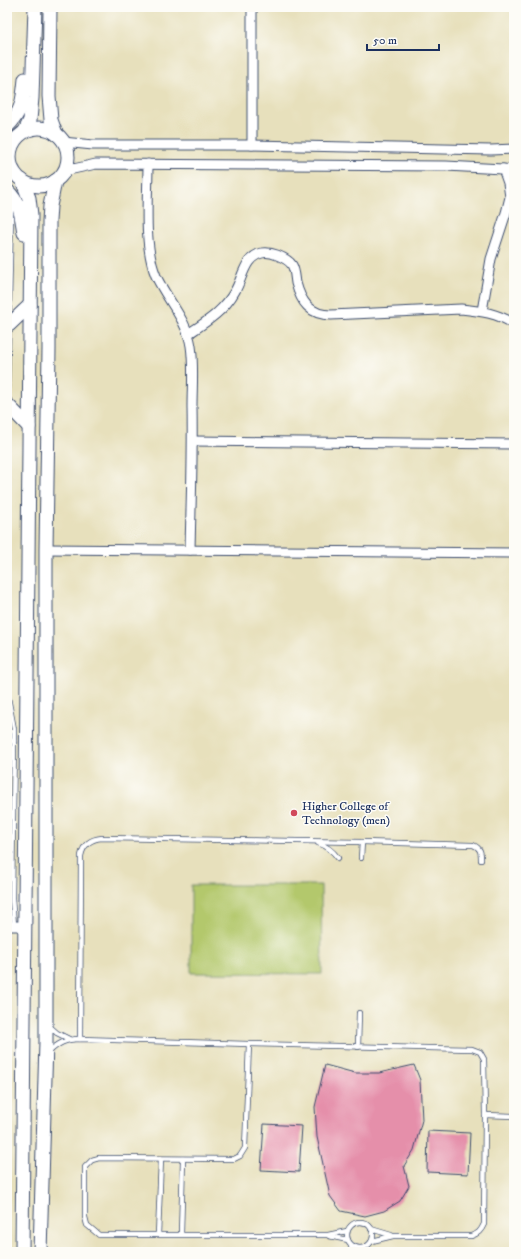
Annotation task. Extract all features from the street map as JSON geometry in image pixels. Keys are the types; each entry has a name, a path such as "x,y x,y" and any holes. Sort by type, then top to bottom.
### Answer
{"main road":[{"path":"22,1252 15,926 29,427 30,206 27,190 15,176 11,165 10,155 12,145 30,120 32,110 35,7"},
{"path":"15,176 30,184 38,186 47,185 55,181 64,171 67,164 68,156 66,149 51,120 49,96 50,7"},
{"path":"7,127 19,111 22,102 26,62 35,39"},
{"path":"17,137 33,129 41,128 49,130 60,138"},
{"path":"40,1252 46,1056 46,550 49,221 50,206 55,181"},
{"path":"7,190 16,200 20,210 24,233 30,251"},
{"path":"8,324 30,305"},
{"path":"7,404 29,427"},
{"path":"41,1231 51,1252"}],"street":[{"path":"252,7 252,146"},
{"path":"60,138 93,145 484,150 514,149"},
{"path":"64,171 96,164 446,166 514,170"},
{"path":"148,164 148,230 152,265 165,293 183,322 188,334 192,355 193,442 190,550"},
{"path":"482,311 491,259 510,197 508,183 503,169"},
{"path":"188,334 221,310 235,292 245,267 250,260 256,255 263,253 279,255 287,260 292,266 301,298 305,304 317,313 324,315 461,309 482,311 496,315 514,324"},
{"path":"193,442 514,444"},
{"path":"46,550 514,553"}],"lane":[{"path":"7,201 12,215 7,396"},
{"path":"7,692 14,729 12,898 15,926"},
{"path":"7,741 14,741"},
{"path":"80,1039 81,856 85,845 96,838 315,841 473,846 476,847 481,853 481,860"},
{"path":"315,841 328,848 338,858"},
{"path":"361,858 362,842"},
{"path":"358,1047 359,1013"},
{"path":"46,1024 57,1033 69,1039 472,1049 480,1052 484,1059 485,1115 484,1224 480,1232 471,1236 393,1236 372,1240"},
{"path":"46,1056 56,1046 69,1039"},
{"path":"249,1044 245,1148 240,1156 234,1159 99,1158 92,1160 85,1167 86,1225 99,1235 328,1235 348,1231"},
{"path":"485,1115 514,1116"},
{"path":"158,1235 160,1159"},
{"path":"181,1234 183,1159"},
{"path":"351,1245 356,1248 362,1248 368,1245 372,1240 373,1235 368,1225 359,1222 350,1226 347,1235 352,1252"},
{"path":"371,1229 393,1236"},
{"path":"328,1235 348,1240"},
{"path":"367,1252 368,1245"}],"green space":[{"path":"191,885 321,885 322,974 191,973"}],"building":[{"path":"325,1065 355,1073 379,1073 414,1065 420,1080 422,1120 414,1150 404,1166 409,1186 400,1201 384,1211 365,1216 341,1211 330,1196 317,1137 315,1107"},
{"path":"264,1124 302,1126 299,1172 261,1170"},
{"path":"428,1131 470,1133 468,1174 427,1172"}],"place":[{"name":"Higher College of Technology (men)","path":"294,813"}]}
